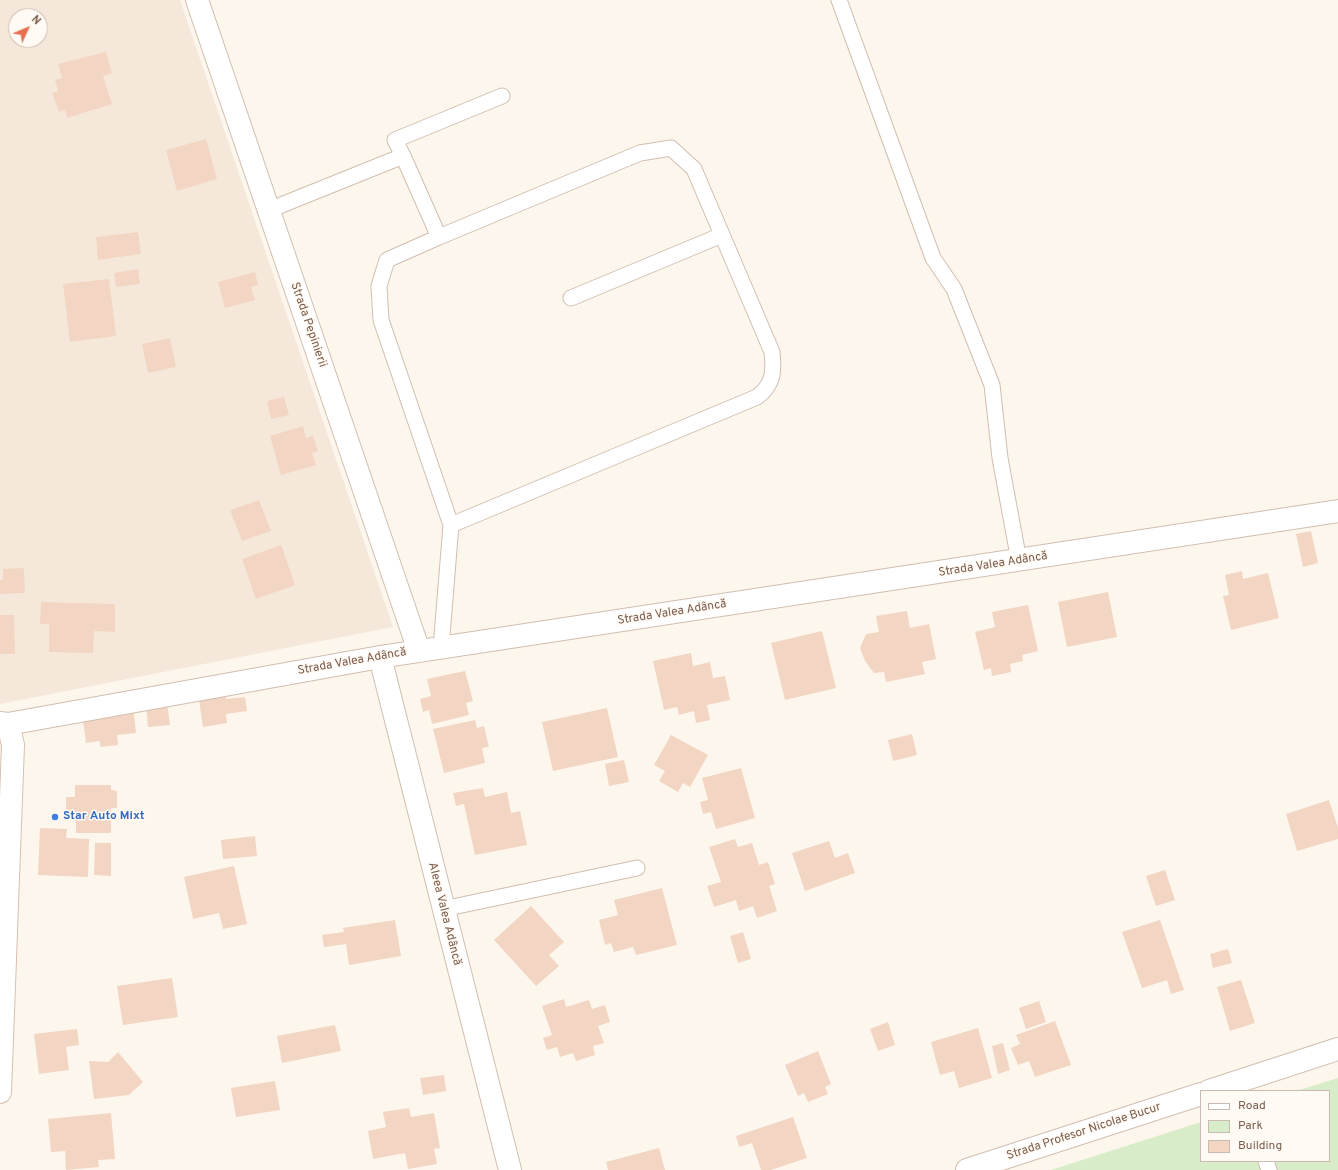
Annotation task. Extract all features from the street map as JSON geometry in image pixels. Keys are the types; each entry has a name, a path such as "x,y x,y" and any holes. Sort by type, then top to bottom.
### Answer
{"street":[{"name":"Strada Pepinierii","path":"197,0 419,651"},
{"name":"Strada Valea Adâncă","path":"4,724 380,657 1019,561 1338,511"},
{"name":"Aleea Valea Adâncă","path":"380,657 510,1170"},
{"path":"0,1092 13,745 4,724"},
{"path":"1212,1090 1338,1049"},
{"name":"Strada Profesor Nicolae Bucur","path":"968,1170 1200,1094"}],"lane":[{"path":"839,0 933,258 954,290 992,385 1000,458 1019,561"},
{"path":"439,237 395,140 502,96"},
{"path":"441,648 451,525 381,320 379,286 388,260 439,237 640,153 671,148 694,169 772,352 774,372 767,390 758,397 451,525"},
{"path":"269,210 403,156"},
{"path":"571,298 722,235"},
{"path":"443,909 637,868"}],"shaded area":[{"path":"0,0 180,0 393,627 0,704"}],"green space":[{"path":"1338,1078 1338,1170 1051,1170 1200,1122 1200,1162 1330,1162 1330,1090 1299,1090"}],"building":[{"path":"106,52 112,73 103,76 112,104 67,118 65,110 59,112 52,93 58,91 55,80 62,78 58,64"},
{"path":"206,139 217,179 177,191 166,150"},
{"path":"138,232 141,254 98,260 96,237"},
{"path":"138,269 140,284 116,287 114,273"},
{"path":"255,272 258,285 251,287 255,300 225,308 218,282"},
{"path":"109,279 116,336 70,342 63,284"},
{"path":"170,338 176,367 148,373 142,344"},
{"path":"284,397 289,415 271,419 267,401"},
{"path":"303,426 306,438 313,436 318,451 312,453 316,465 281,475 270,436"},
{"path":"259,500 271,531 242,541 230,510"},
{"path":"1311,531 1318,563 1303,567 1296,534"},
{"path":"281,545 295,585 256,599 242,559"},
{"path":"24,568 25,593 0,594 0,580 3,580 3,569"},
{"path":"1242,571 1243,579 1268,573 1279,618 1231,630 1223,596 1229,595 1225,575"},
{"path":"1108,592 1117,637 1067,647 1058,602"},
{"path":"41,602 115,604 115,632 94,631 93,653 49,652 49,624 40,624"},
{"path":"1028,605 1038,651 1022,655 1023,661 1010,664 1011,672 992,676 991,668 984,670 975,632 995,627 992,612"},
{"path":"907,611 910,628 929,624 936,659 922,662 925,674 886,682 884,672 874,673 865,661 860,648 866,634 879,632 876,616"},
{"path":"0,615 14,615 15,654 0,654"},
{"path":"822,631 836,688 785,700 771,643"},
{"path":"691,653 693,666 710,662 713,678 725,676 730,700 707,705 710,720 696,723 694,711 679,715 677,707 664,710 653,661"},
{"path":"465,671 473,701 466,703 469,715 432,724 429,710 423,712 420,699 431,696 427,679"},
{"path":"225,689 226,699 245,697 247,711 226,714 227,723 203,727 198,693"},
{"path":"167,702 170,725 148,727 146,704"},
{"path":"133,707 136,733 117,735 118,745 100,747 100,741 86,743 82,713"},
{"path":"607,708 618,757 553,771 542,722"},
{"path":"475,720 477,728 484,726 489,747 482,748 485,763 444,773 433,729"},
{"path":"912,734 917,755 893,761 888,740"},
{"path":"671,735 708,755 690,787 683,783 678,792 659,781 665,771 654,765"},
{"path":"624,760 629,782 609,786 605,764"},
{"path":"741,768 755,818 716,829 711,812 703,814 700,802 708,800 702,778"},
{"path":"75,785 111,785 111,790 117,791 117,808 111,808 111,833 76,833 76,816 66,816 66,797 75,797"},
{"path":"483,788 485,797 507,792 511,813 520,811 527,845 475,855 464,804 456,806 453,793"},
{"path":"1329,800 1338,828 1338,839 1297,851 1286,814"},
{"path":"40,828 67,829 66,838 89,839 88,877 38,875"},
{"path":"255,836 257,856 223,859 221,840"},
{"path":"735,839 738,847 752,843 759,865 768,862 775,884 769,886 777,911 757,918 753,906 739,911 736,900 714,907 707,886 721,882 709,847"},
{"path":"829,841 835,858 848,853 855,873 805,891 792,853"},
{"path":"95,843 111,843 111,876 94,875"},
{"path":"234,866 247,924 223,929 219,913 193,919 184,877"},
{"path":"1165,870 1175,900 1156,906 1146,876"},
{"path":"662,888 677,945 636,955 633,947 614,952 611,943 605,945 599,920 618,915 614,900"},
{"path":"531,906 564,942 549,955 559,966 536,986 494,940"},
{"path":"395,920 401,956 349,965 346,944 324,947 322,935 344,932 343,928"},
{"path":"1160,920 1184,990 1171,994 1167,980 1142,988 1122,932"},
{"path":"743,932 751,959 738,963 730,936"},
{"path":"1228,949 1232,963 1213,968 1210,954"},
{"path":"172,978 178,1017 123,1025 117,986"},
{"path":"1241,980 1255,1023 1230,1031 1217,987"},
{"path":"564,999 566,1007 589,1000 592,1009 605,1005 610,1022 598,1026 604,1043 593,1046 595,1055 576,1061 573,1053 560,1057 557,1047 547,1050 543,1038 552,1035 542,1006"},
{"path":"1039,1001 1046,1022 1026,1029 1019,1008"},
{"path":"1055,1021 1071,1065 1035,1077 1029,1061 1018,1065 1011,1048 1020,1044 1016,1035"},
{"path":"888,1022 895,1045 878,1051 870,1029"},
{"path":"335,1025 341,1051 282,1063 277,1036"},
{"path":"978,1028 992,1078 959,1088 954,1071 940,1075 931,1042"},
{"path":"77,1029 79,1045 66,1047 69,1070 39,1074 34,1034"},
{"path":"1003,1043 1010,1070 998,1074 992,1046"},
{"path":"818,1051 831,1084 825,1087 828,1094 808,1102 804,1093 798,1096 785,1065"},
{"path":"118,1052 143,1082 129,1095 94,1099 89,1061 108,1062"},
{"path":"444,1075 446,1091 423,1095 420,1078"},
{"path":"275,1081 280,1110 236,1117 231,1088"},
{"path":"409,1108 411,1117 434,1113 440,1148 434,1149 437,1164 408,1169 405,1153 373,1159 368,1131 386,1127 383,1112"},
{"path":"111,1113 115,1159 98,1160 99,1167 66,1170 65,1151 51,1152 48,1119"},
{"path":"793,1117 807,1158 771,1170 761,1170 752,1143 739,1147 736,1136"},
{"path":"659,1148 665,1170 608,1170 606,1162"}],"place":[{"name":"Star Auto Mixt","path":"55,817"}]}
